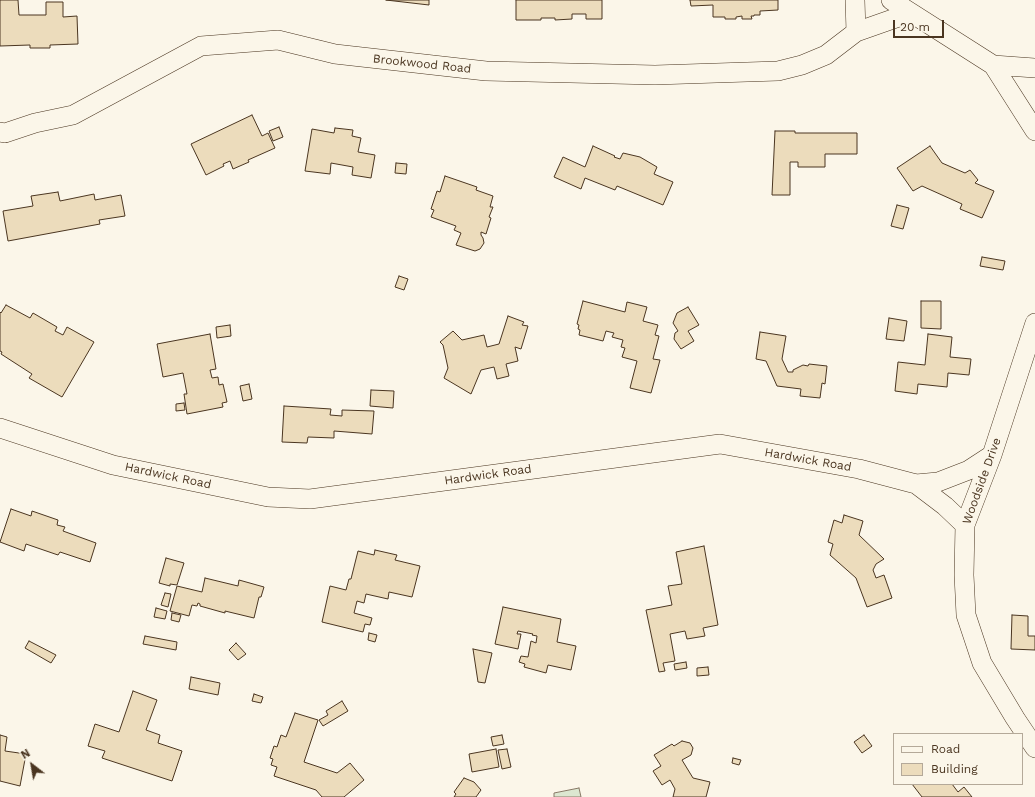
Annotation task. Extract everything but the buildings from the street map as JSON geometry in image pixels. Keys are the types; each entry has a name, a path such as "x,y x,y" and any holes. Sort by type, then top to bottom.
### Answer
{"street":[{"path":"855,0 856,32"},
{"path":"891,0 993,66 1035,132"},
{"name":"Brookwood Road","path":"0,132 5,133 35,123 73,115 200,46 278,40 335,54 486,71 655,75 778,71 802,65 826,55 856,32 910,13"},
{"path":"993,66 1035,68"},
{"name":"Woodside Drive","path":"1035,323 992,455 965,525 964,575 966,615 982,663 1035,748"},
{"name":"Hardwick Road","path":"0,428 113,465 268,497 310,499 720,444 859,469 916,484 945,506 965,525"},
{"path":"916,484 938,482 969,470 992,455"},
{"path":"1015,718 1035,723"}],"green space":[{"path":"579,788 581,797 554,797 554,793"}]}
